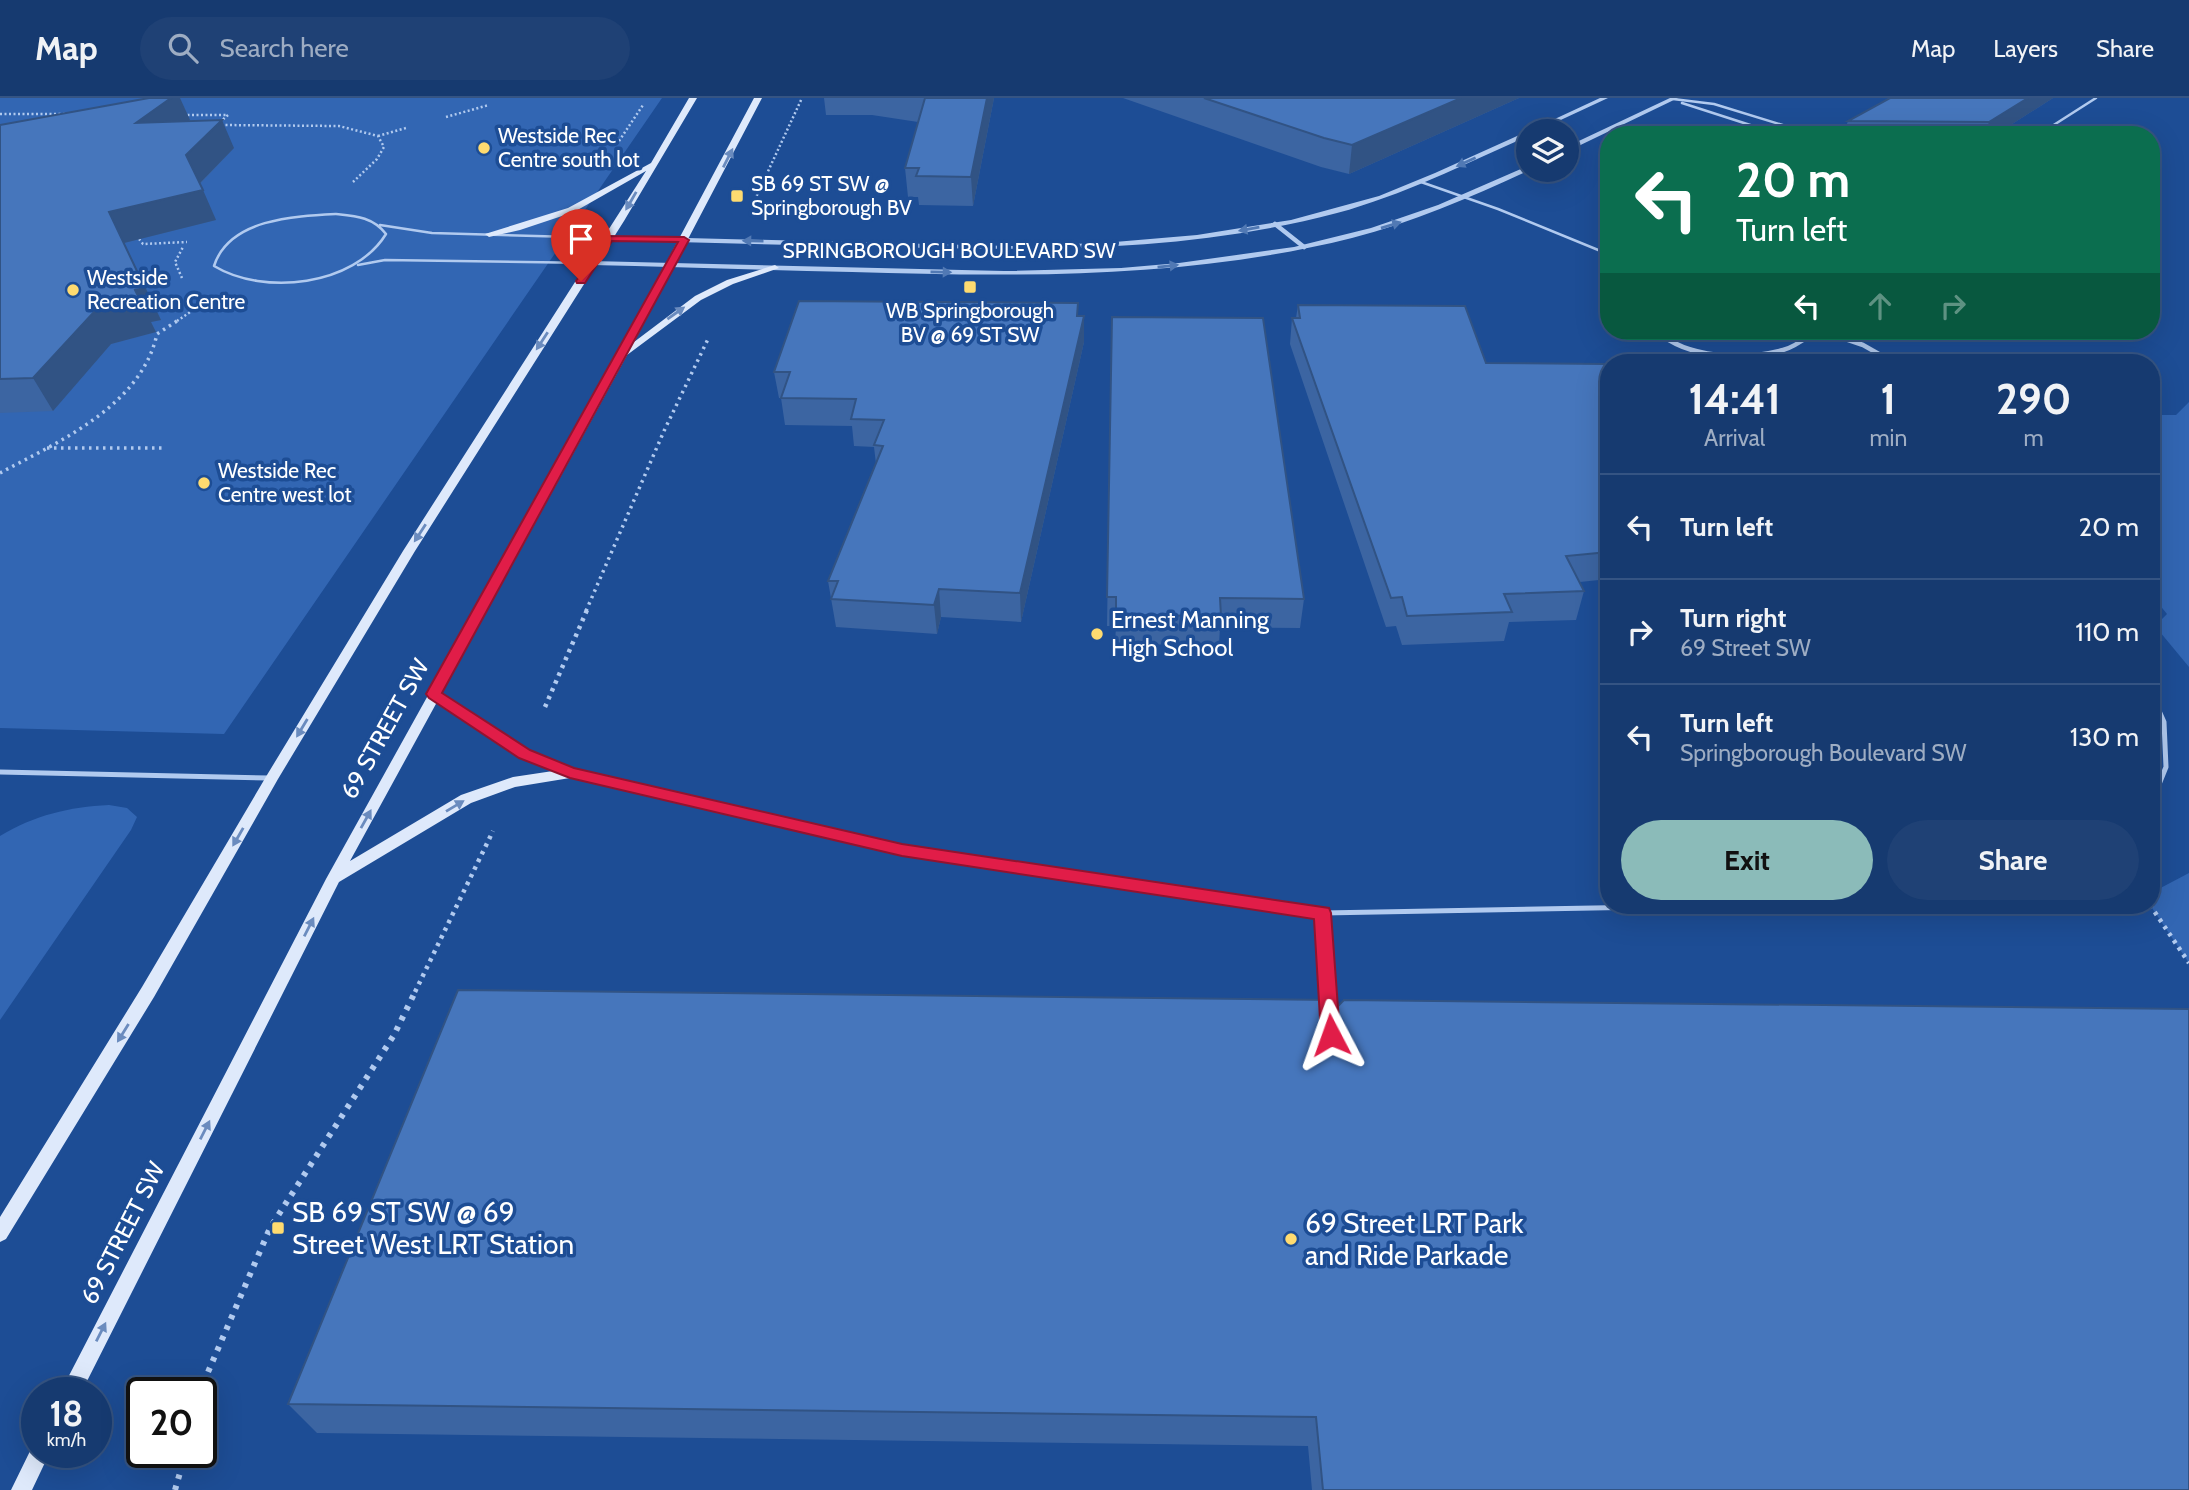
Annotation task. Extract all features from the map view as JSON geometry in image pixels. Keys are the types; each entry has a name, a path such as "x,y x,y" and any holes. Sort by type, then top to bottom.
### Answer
{"main road":[{"path":"0,1233 148,992 272,778 409,551 609,238 693,98"},
{"name":"69 STREET SW","path":"78,1377 333,879 622,355 758,98"},
{"path":"489,234 517,228 571,210 652,164"},
{"path":"622,355 698,299 730,282 775,268"},
{"path":"434,694 525,754 570,772"},
{"path":"333,879 466,799 513,782 570,772"},
{"path":"21,1490 32,1468"}],"street":[{"name":"SPRINGBOROUGH BOULEVARD SW","path":"1559,119 1605,98"},
{"path":"1615,126 1673,98"},
{"path":"1579,144 1600,133"},
{"name":"SPRINGBOROUGH BOULEVARD SW","path":"609,238 1064,247 1200,237 1275,224 1362,203 1421,182 1516,138"},
{"name":"SPRINGBOROUGH BOULEVARD SW","path":"592,263 978,273 1092,272 1219,261 1304,247 1387,226 1466,198 1516,174"},
{"path":"1275,224 1304,247"}],"lane":[{"path":"1673,98 1700,111 1751,126"},
{"path":"1673,98 1714,104 1786,126"},
{"path":"2052,126 2096,98"},
{"path":"1421,182 1600,251"},
{"path":"592,263 386,260 288,282 239,280 223,274 214,266 215,255 224,244 261,225 312,215 358,216 380,225 432,233 609,238"},
{"path":"351,267 371,256 383,245 386,234 380,225"},
{"path":"1669,340 1675,344 1705,351 1734,354"},
{"path":"1750,354 1786,349 1802,340"},
{"path":"1847,340 1879,354"},
{"path":"2160,713 2164,722 2166,767 2160,782"},
{"path":"0,772 272,778"},
{"path":"570,772 902,850 1323,913 1600,908"},
{"path":"1323,913 1329,1008"}],"path":[{"path":"750,209 802,98"},
{"path":"446,117 489,105"},
{"path":"0,114 66,114"},
{"path":"171,115 228,115 216,125 339,126 378,136 406,128"},
{"path":"349,187 377,159 384,147 378,136"},
{"path":"194,238 187,242 174,261 175,269 180,277 203,289 221,292"},
{"path":"139,239 143,244 187,242"},
{"path":"0,473 99,416 149,363 157,349 158,334 239,280"},
{"path":"545,707 664,431 711,333"},
{"path":"46,448 165,448"},
{"path":"206,1377 270,1228 394,1035 498,822"},
{"path":"2156,914 2189,964"},
{"path":"175,1490 181,1468"}],"shaded area":[{"path":"0,98 662,98 224,734 0,728"},
{"path":"2189,402 2189,667 2160,632 2160,621 2167,614 2160,605 2160,415 2176,415"},
{"path":"109,805 127,808 137,817 131,830 0,1020 0,836 53,813"},
{"path":"2189,873 2189,963 2156,914 2160,914 2160,888"}],"building":[{"name":"Westside Recreation Centre","path":"149,98 171,98 136,123 222,120 186,155 203,190 109,212 145,288 135,290 140,300 94,312 33,378 0,379 0,125"},
{"path":"925,98 987,98 971,177 916,176 919,168 905,168"},
{"path":"1204,98 1461,98 1352,145"},
{"path":"1890,98 2028,98 1989,122 1848,121"},
{"path":"799,301 1078,303 1077,316 1084,316 1020,593 939,589 934,605 831,599 838,581 828,581 883,446 874,445 884,420 851,419 856,399 781,398 790,372 774,372"},
{"path":"1298,305 1465,306 1486,363 1600,364 1600,553 1566,556 1584,591 1504,594 1512,612 1407,616 1402,597 1391,598 1292,318 1300,318"},
{"path":"1112,317 1263,318 1304,599 1220,598 1221,616 1116,615 1116,597 1107,597"},
{"name":"69 Street LRT Park and Ride Parkade","path":"458,990 1332,1000 1338,1006 1344,1000 2189,1009 2189,1490 1323,1490 1316,1417 288,1404"}],"place":[{"name":"Westside Rec Centre south lot","path":"484,148"},
{"name":"SB 69 ST SW @ Springborough BV","path":"737,196"},
{"name":"WB Springborough BV @ 69 ST SW","path":"970,287"},
{"name":"Westside Recreation Centre","path":"73,290"},
{"name":"Westside Rec Centre west lot","path":"204,483"},
{"name":"Ernest Manning High School","path":"1097,634"},
{"name":"SB 69 ST SW @ 69 Street West LRT Station","path":"278,1228"},
{"name":"69 Street LRT Park and Ride Parkade","path":"1291,1239"}],"route":[{"path":"581,281 609,238 684,240 434,694 525,754 570,772 902,850 1323,913 1331,1035"}]}
